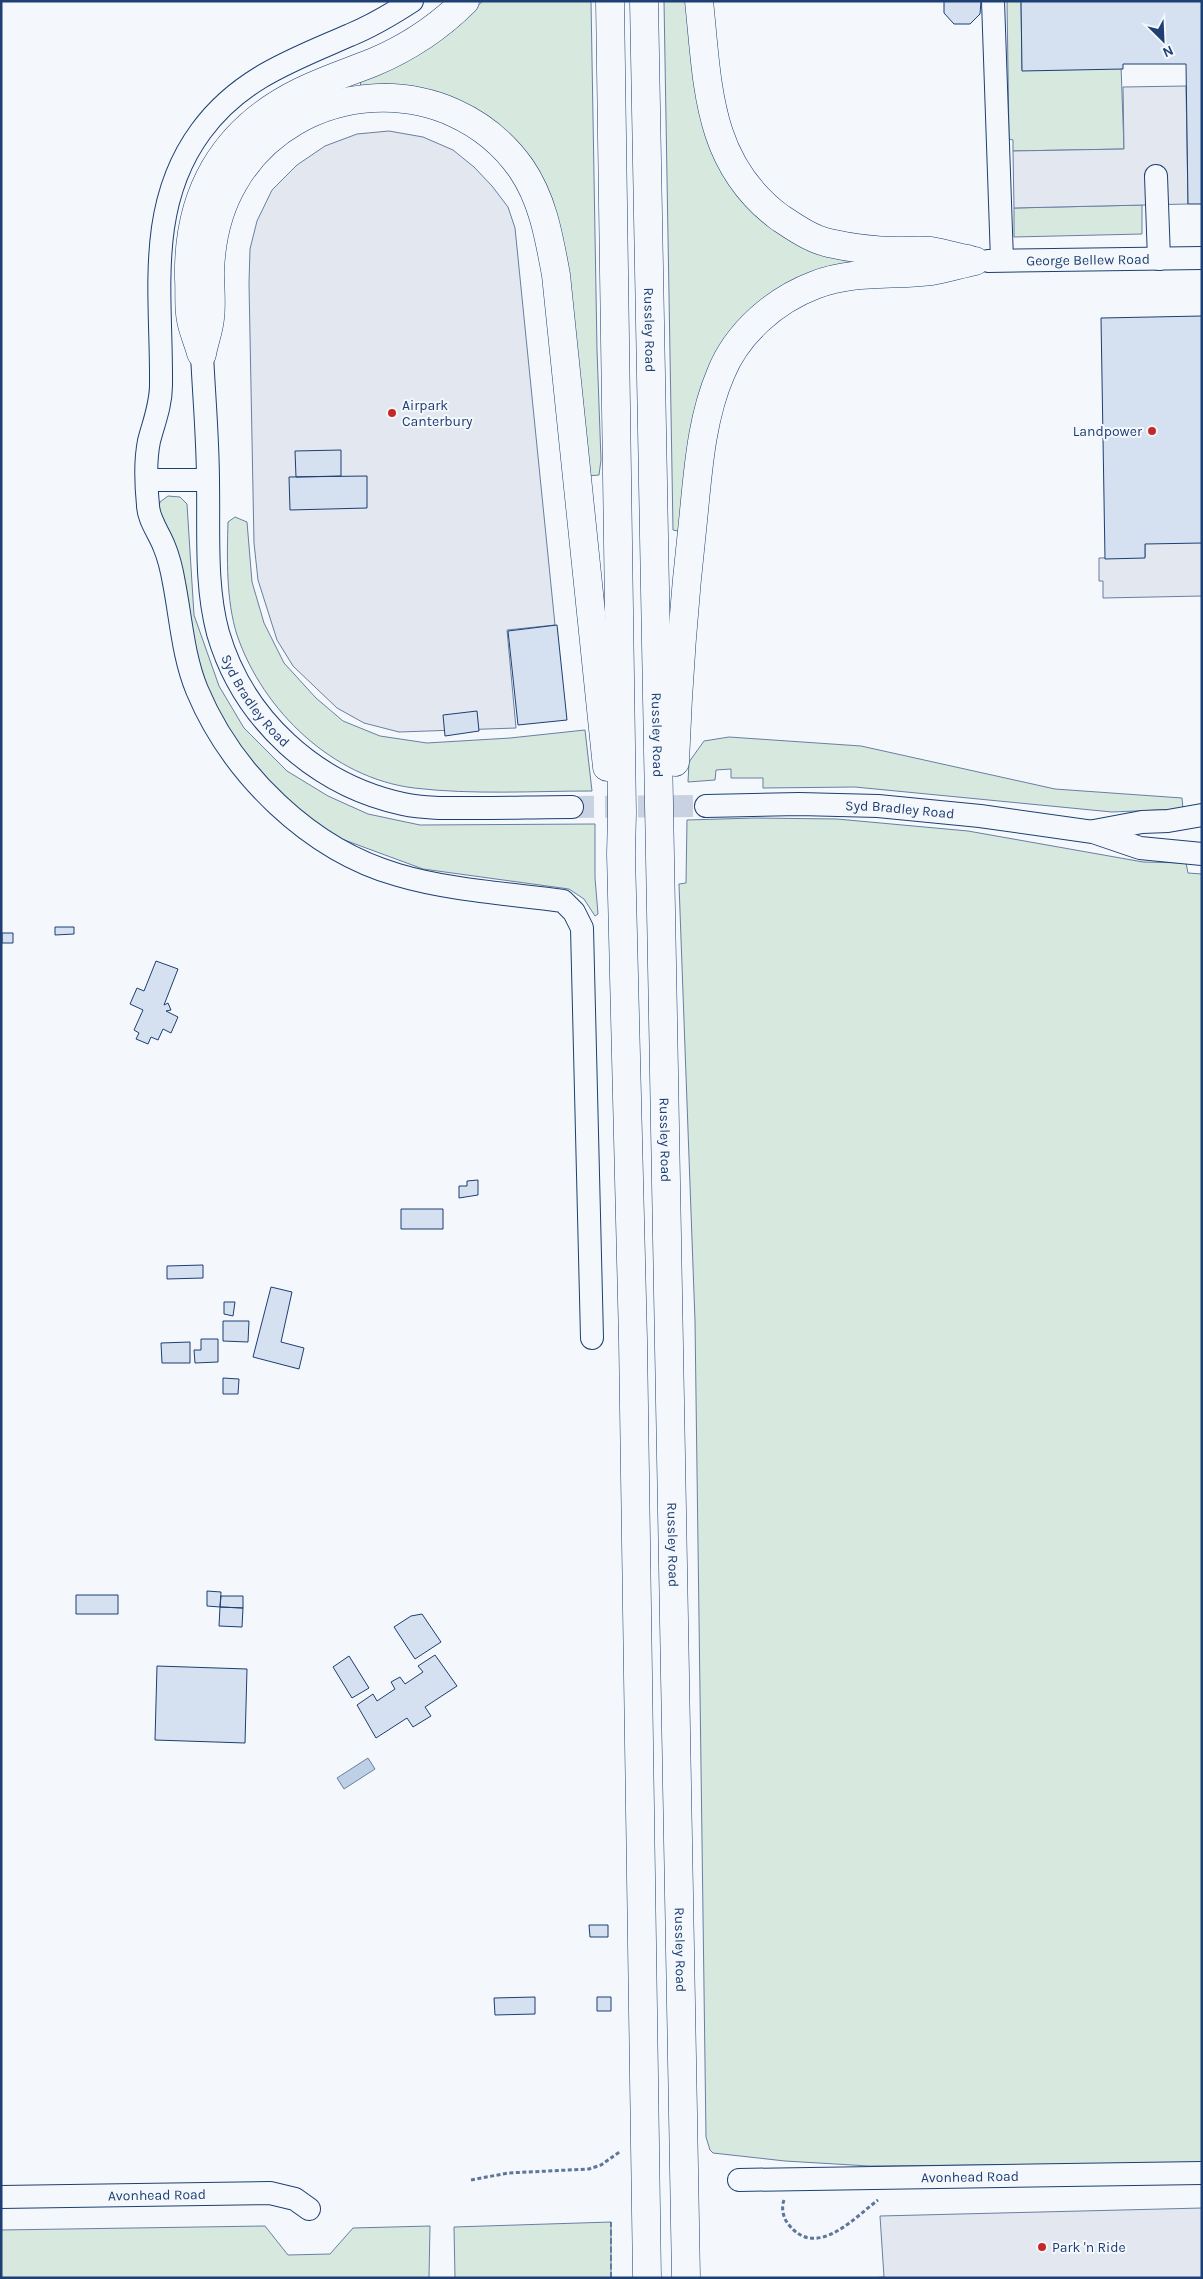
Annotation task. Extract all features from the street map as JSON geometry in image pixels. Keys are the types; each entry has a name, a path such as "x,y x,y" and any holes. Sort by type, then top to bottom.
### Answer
{"highway":[{"path":"202,354 190,319 189,267 191,235 197,208 208,180 225,153 254,121 278,104 301,91 376,61 410,43 435,28 465,1"},
{"path":"610,1 622,783 621,854 633,1340 647,2278"},
{"name":"Russley Road","path":"644,1 653,544 663,936 686,2278"},
{"path":"700,1 711,106 717,131 729,160 745,185 766,207 795,228 826,243 863,250 930,251 975,261"},
{"path":"202,354 210,318 211,249 223,204 234,181 250,160 286,126 308,114 334,104 363,98 392,97 428,103 459,114 494,140 520,167 536,194 548,229 556,274 604,750 621,854"},
{"path":"663,936 687,575 703,441 710,402 721,372 736,345 759,320 783,301 815,285 848,276 931,271 975,261"}],"street":[{"path":"412,1 353,34 285,62 254,81 226,104 204,128 185,154 174,183 162,225 158,261 161,394 147,453 148,510 166,550 174,582 180,627 189,668 197,690 213,724 228,748 252,779 271,799 324,840 359,859 397,875 432,883 563,901 574,912 582,928 592,1338"},
{"path":"993,1 1002,260"},
{"path":"1156,176 1159,259"},
{"name":"George Bellew Road","path":"975,261 1202,258"},
{"name":"Syd Bradley Road","path":"202,354 208,480 210,586 218,632 234,674 258,714 297,753 319,770 374,796 403,804 433,807 572,807"},
{"path":"147,480 208,480"},
{"name":"Syd Bradley Road","path":"706,806 799,804 878,806 980,816 1093,832 1140,848 1202,854"},
{"name":"Syd Bradley Road","path":"1093,832 1142,822 1175,820 1202,815"},
{"name":"Avonhead Road","path":"739,2180 1202,2173"},
{"name":"Avonhead Road","path":"1,2197 262,2192 295,2199 309,2210"}],"path":[{"path":"471,2180 518,2172 589,2169 601,2165 626,2148"},
{"path":"805,2179 789,2192 783,2202 783,2215 794,2231 805,2238 825,2238 840,2231 884,2196"}],"shaded area":[{"path":"483,1 591,1 597,350 601,460 599,475 587,476 566,274 485,116 434,92 386,84 361,86 359,77 443,36"},
{"path":"664,1 690,1 731,180 855,257 855,264 747,316 683,532 673,530"},
{"path":"1007,1 1021,1 1022,70 1121,66 1124,149 1013,151 1013,140 1009,139"},
{"path":"1186,86 1188,204 1014,208 1013,151 1124,149 1123,87"},
{"name":"Airpark Canterbury","path":"389,131 423,137 453,150 474,167 492,186 508,207 515,228 555,625 507,630 516,728 399,732 364,723 337,708 293,666 277,640 258,580 254,543 249,283 250,249 257,221 272,190 297,165 325,146 357,134"},
{"path":"1142,205 1142,234 1014,237 1014,208"},
{"path":"168,496 180,497 187,504 194,615 219,686 244,728 287,771 328,796 368,814 420,825 595,824 595,878 598,914 595,916 584,899 569,889 423,869 339,838 295,809 226,733 205,684 158,509 160,502"},
{"path":"235,517 247,522 252,582 264,623 284,663 316,698 343,721 380,736 427,743 510,738 585,730 592,791 481,792 414,788 384,782 356,771 329,755 305,736 283,714 264,690 249,663 237,635 229,593 228,564 228,522"},
{"path":"1202,540 1202,596 1103,598 1103,581 1099,581 1099,558 1145,557 1145,541"},
{"path":"729,737 861,746 1055,789 1182,798 1183,809 1112,812 855,787 763,788 763,778 731,778 731,769 716,770 715,780 688,782 689,762 704,741"},
{"path":"755,818 837,819 968,831 1143,862 1186,863 1188,873 1202,874 1202,2163 869,2166 785,2161 713,2153 710,2150 706,2137 695,1321 679,884 686,883 687,820"},
{"name":"Park 'n Ride","path":"1202,2208 1202,2278 870,2278 884,2277 880,2216"},
{"path":"611,2222 611,2278 455,2278 454,2227"},
{"path":"265,2226 288,2255 330,2254 353,2228 430,2226 429,2278 1,2278 1,2230"}],"water":[{"path":"368,1758 375,1769 344,1789 337,1778"}],"building":[{"path":"944,1 981,1 980,14 970,24 954,24 944,13"},
{"path":"1021,1 1202,1 1202,204 1188,204 1186,64 1123,64 1123,69 1022,71"},
{"name":"Landpower","path":"1202,316 1202,543 1145,544 1145,558 1105,559 1101,318"},
{"path":"341,450 341,476 296,477 295,451"},
{"path":"367,476 367,508 290,510 289,477"},
{"path":"557,625 567,720 518,725 508,631"},
{"path":"477,711 479,731 445,736 443,715"},
{"path":"55,927 74,927 74,934 55,935"},
{"path":"2,933 13,933 13,943 2,943"},
{"path":"156,961 178,969 164,1005 168,1003 171,1010 166,1011 178,1017 171,1033 163,1029 158,1040 151,1037 148,1044 136,1039 139,1033 134,1030 143,1010 130,1004 137,988 144,991"},
{"path":"478,1180 478,1195 459,1198 459,1186 467,1186 467,1181"},
{"path":"401,1209 443,1209 443,1229 401,1229"},
{"path":"203,1265 203,1278 167,1279 167,1266"},
{"path":"271,1287 292,1292 281,1342 304,1348 299,1369 253,1357"},
{"path":"224,1302 235,1302 233,1316 224,1314"},
{"path":"223,1321 249,1321 248,1342 223,1341"},
{"path":"201,1339 218,1339 218,1362 195,1363 194,1350 201,1350"},
{"path":"190,1342 190,1363 162,1363 161,1343"},
{"path":"223,1378 239,1379 238,1394 223,1394"},
{"path":"207,1591 221,1592 220,1607 207,1606"},
{"path":"76,1595 118,1595 118,1614 76,1614"},
{"path":"221,1596 243,1596 243,1608 220,1607"},
{"path":"220,1607 243,1608 242,1627 219,1626"},
{"path":"422,1614 441,1642 415,1659 394,1627 411,1616"},
{"path":"435,1655 457,1686 425,1707 431,1716 413,1727 407,1718 376,1738 357,1705 373,1694 377,1701 395,1689 391,1682 400,1677 405,1684 423,1672 418,1666"},
{"path":"349,1656 369,1688 352,1698 333,1667"},
{"path":"157,1666 247,1669 245,1743 155,1740"},
{"path":"589,1925 608,1925 608,1937 590,1937"},
{"path":"535,1997 535,2014 495,2015 494,1998"},
{"path":"597,1997 611,1997 611,2011 597,2011"}],"tunnel":[{"path":"572,807 706,806"}],"fence":[{"path":"611,2222 611,2278"}],"place":[{"name":"Airpark Canterbury","path":"392,413"},
{"name":"Landpower","path":"1152,431"},
{"name":"Park 'n Ride","path":"1042,2247"}]}
